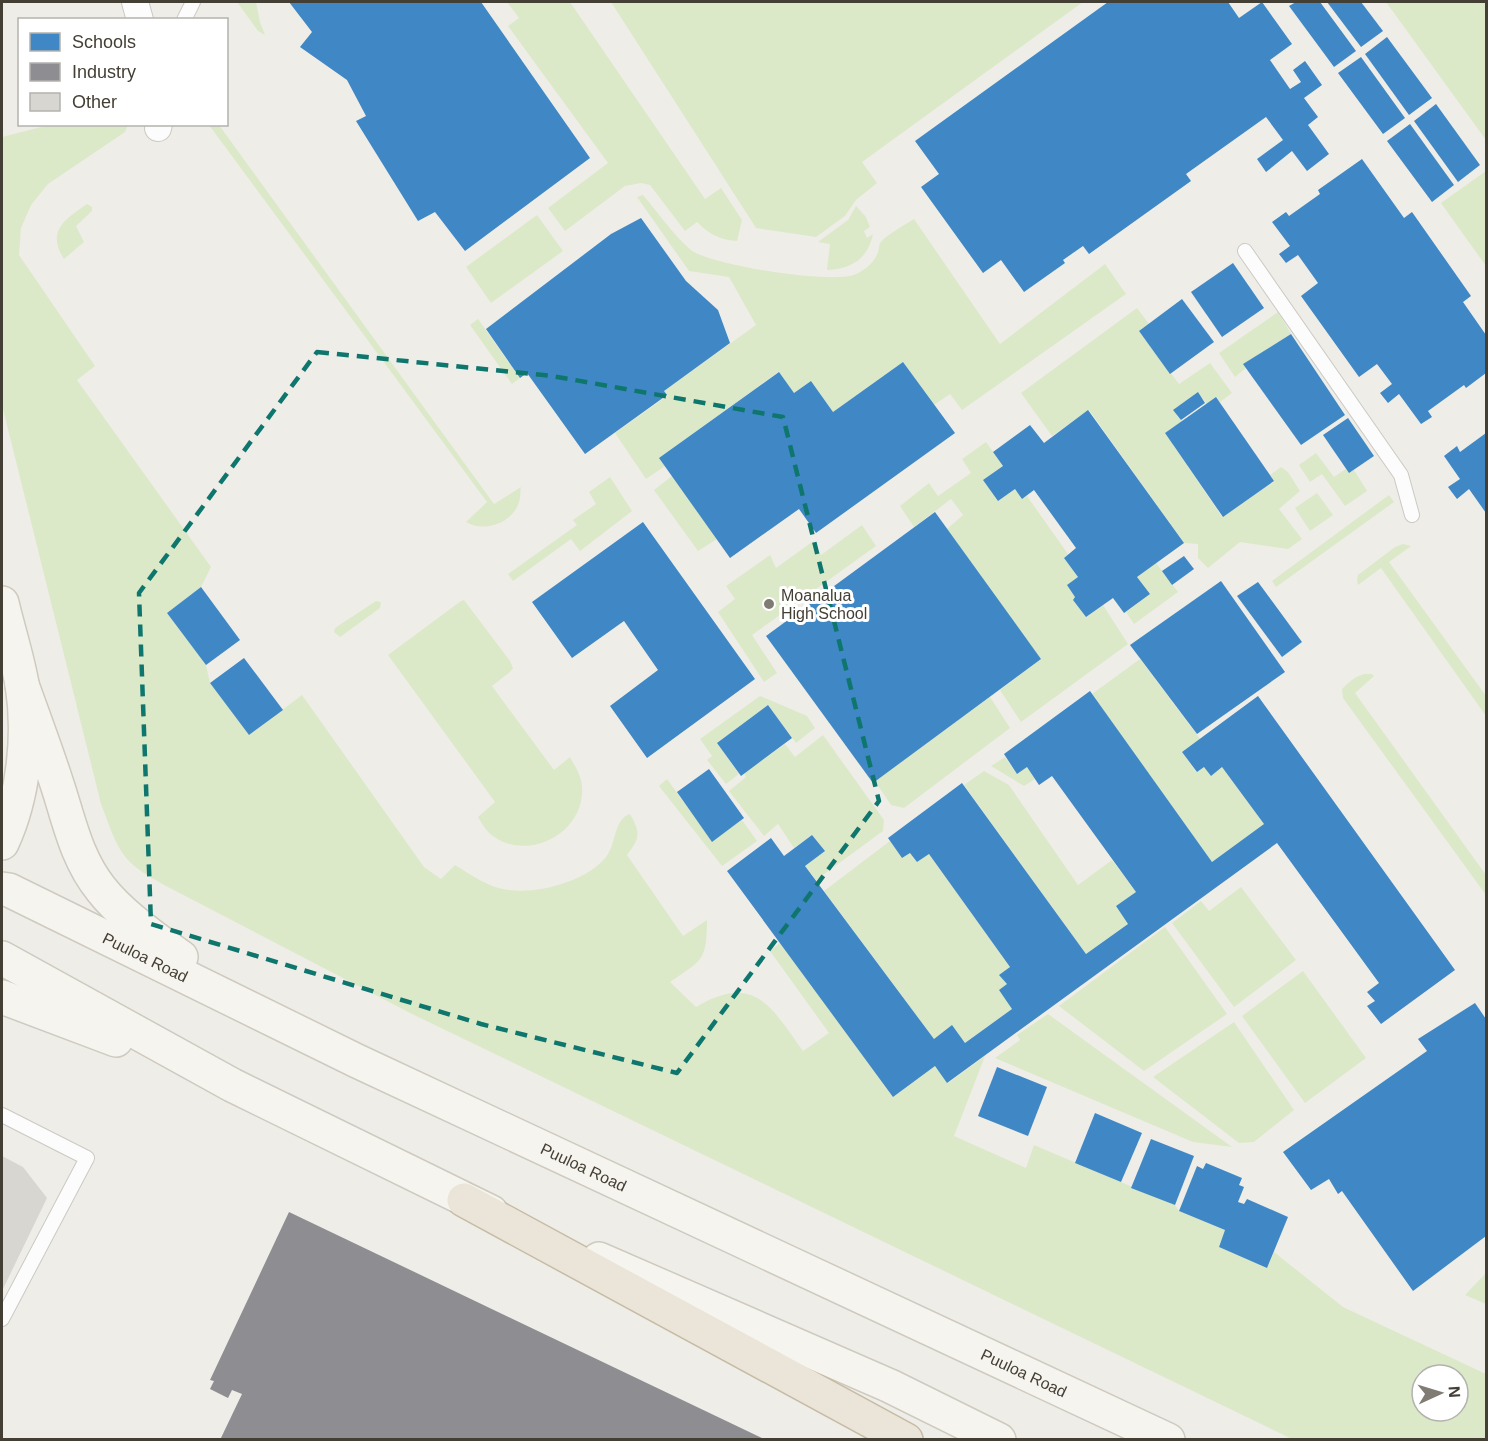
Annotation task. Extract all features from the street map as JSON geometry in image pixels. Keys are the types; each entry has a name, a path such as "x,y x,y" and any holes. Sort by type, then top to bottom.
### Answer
{"highway":[{"path":"464,1200 906,1440"}],"main road":[{"path":"2,603 22,685 43,740 83,862 101,890 148,934 258,1011"},
{"path":"2,843 13,814 22,769 25,736 22,685"},
{"name":"Puuloa Road","path":"2,889 9,890 368,1066 1168,1440"},
{"path":"2,958 232,1085 464,1200 890,1386 999,1440"},
{"path":"2,996 232,1085"}],"street":[{"path":"135,2 139,18"}],"lane":[{"path":"185,18 193,2"},
{"path":"1245,251 1401,475 1412,515"},
{"path":"2,1115 87,1158 2,1319"}],"highlighted area":[{"path":"317,352 552,376 783,417 879,801 677,1073 481,1024 151,924 139,593"}],"green space":[{"path":"237,2 256,2 265,35 258,31"},
{"path":"507,2 570,2 705,199 721,188 742,220 737,241 715,236 697,222 685,231 650,185 641,183 625,186 565,231 548,208 608,163 508,26 519,18"},
{"path":"611,2 1083,2 862,162 877,183 856,200 845,216 816,237 756,228"},
{"path":"1386,2 1486,2 1486,140"},
{"path":"45,126 128,126 125,132 48,184 31,205 21,228 19,255 95,366 77,380 211,567 201,587 167,613 206,665 210,683 249,735 302,695 424,867 441,879 455,865 480,880 502,889 534,890 562,884 587,873 606,857 618,826 630,814 638,835 627,855 683,936 707,920 704,952 696,964 670,982 696,1007 716,997 733,993 747,994 760,999 781,1021 803,1051 829,1033 770,951 780,943 893,1097 935,1066 948,1083 985,1056 954,1136 1026,1168 1034,1145 1175,1205 1179,1211 1225,1230 1219,1247 1267,1268 1274,1252 1343,1307 1463,1363 1410,1363 1410,1423 1470,1423 1470,1367 1486,1374 1486,1439 1292,1439 412,1014 166,886 145,874 122,853 101,804 2,405 2,137"},
{"path":"210,126 220,126 494,504 521,487 520,500 511,516 489,526 466,522 487,502"},
{"path":"1486,171 1486,266 1441,203"},
{"path":"643,195 691,250 722,262 799,275 843,277 856,274 866,268 877,256 883,240 914,219 1000,344 1105,264 1126,294 962,410 950,394 934,405 903,362 833,412 811,381 794,393 778,372 660,458 665,466 646,479 615,433 667,396 664,391 756,325 729,277 689,271 637,197"},
{"path":"87,204 92,207 92,211 76,226 84,242 64,259 57,241 60,227"},
{"path":"856,206 866,217 870,227 864,231 867,238 873,234 871,243 863,256 851,265 827,270 830,244 818,242 848,220"},
{"path":"537,215 563,251 491,303 466,267"},
{"path":"1137,308 1149,324 1139,331 1179,384 1210,363 1232,393 1220,402 1216,397 1207,404 1198,393 1174,411 1182,421 1165,433 1222,517 1274,482 1270,475 1281,467 1288,472 1300,491 1279,509 1302,539 1288,549 1240,542 1208,568 1198,558 1198,544 1184,543 1089,410 1052,436 1021,393"},
{"path":"1278,312 1291,334 1244,364 1246,368 1235,377 1219,353"},
{"path":"478,319 520,378 512,384 470,325"},
{"path":"986,442 1003,466 984,481 998,501 1015,489 1022,498 1027,496 1068,554 1064,558 1078,577 1073,600 1086,617 1103,605 1128,644 1021,722 1000,690 1041,659 947,529 963,515 951,499 914,527 900,506 929,483 938,496 971,473 962,459"},
{"path":"1316,453 1334,477 1346,469 1349,473 1354,470 1367,491 1345,506 1322,474 1310,482 1299,465"},
{"path":"672,476 717,539 698,551 654,490"},
{"path":"610,477 632,511 580,551 571,539 513,581 508,574 577,525 573,520 596,504 589,492"},
{"path":"1317,493 1333,515 1310,531 1295,508"},
{"path":"1389,495 1394,502 1276,587 1272,581"},
{"path":"862,525 876,546 752,635 777,673 764,682 718,612 735,599 726,586 770,555 776,568 812,542 821,555"},
{"path":"1403,544 1411,546 1389,562 1486,696 1486,716 1381,568 1358,585 1358,575 1395,547"},
{"path":"1156,563 1178,592 1134,624 1126,612 1150,594 1137,577"},
{"path":"464,600 513,668 492,686 554,770 570,757 581,779 580,804 574,819 550,840 535,845 519,846 503,842 486,830 478,817 495,802 388,655"},
{"path":"376,601 381,602 380,608 340,637 334,632 335,628"},
{"path":"1140,659 1200,739 1182,752 1196,772 1204,767 1211,775 1222,767 1264,824 1212,862 1092,694"},
{"path":"1365,674 1374,676 1355,693 1486,875 1486,895 1343,698 1342,689 1355,678"},
{"path":"760,696 807,716 815,728 796,743 768,705 717,743 739,774 726,784 707,760 712,756 700,739"},
{"path":"990,697 1010,728 904,808 891,805 875,781"},
{"path":"823,735 884,820 883,831 816,880 805,866 824,851 812,835 794,848 778,824 764,836 729,791 746,777 744,773 785,744 795,757"},
{"path":"1005,757 1017,774 1027,767 1035,779 1024,786 991,766"},
{"path":"984,771 1009,785 1078,885 1112,860 1136,892 1116,906 1128,924 1086,954 964,785"},
{"path":"667,779 712,841 742,820 757,841 722,866 659,786"},
{"path":"890,841 902,858 910,853 917,862 929,854 1010,967 1000,975 1007,984 1012,1009 965,1043 952,1025 934,1039 824,891"},
{"path":"1241,887 1296,960 1234,1007 1172,923 1201,901 1209,911"},
{"path":"1165,927 1227,1014 1144,1071 1059,1006"},
{"path":"1303,971 1366,1058 1305,1103 1242,1016"},
{"path":"1048,1014 1232,1147 1193,1142 995,1058 1020,1040 1017,1035"},
{"path":"1234,1022 1294,1110 1254,1142 1239,1143 1153,1077"},
{"path":"1486,1273 1486,1304 1465,1295"}],"building: Schools":[{"path":"289,2 481,2 590,158 465,251 435,212 418,221 356,121 366,116 347,80 300,47 312,32"},
{"path":"1108,2 1228,2 1239,18 1262,2 1292,44 1270,60 1290,89 1301,82 1293,70 1305,61 1322,85 1304,98 1318,117 1308,125 1329,154 1307,171 1292,151 1266,172 1257,159 1283,140 1266,117 1186,174 1191,181 1089,254 1083,246 1063,260 1065,263 1024,292 1001,260 983,273 921,187 939,174 915,141"},
{"path":"1296,2 1320,2 1356,51 1334,67 1289,6"},
{"path":"1327,2 1361,2 1383,31 1361,47"},
{"path":"1387,37 1432,98 1409,115 1365,54"},
{"path":"1361,57 1405,118 1383,134 1338,73"},
{"path":"1436,104 1480,165 1458,182 1414,121"},
{"path":"1410,124 1454,185 1432,202 1387,141"},
{"path":"1362,159 1404,218 1412,212 1471,296 1463,302 1486,335 1486,373 1466,388 1464,385 1428,411 1432,417 1421,424 1399,394 1388,403 1380,393 1392,384 1377,364 1359,377 1301,296 1318,283 1298,255 1286,263 1279,254 1290,246 1272,222 1286,212 1289,216 1320,194 1318,190"},
{"path":"641,218 686,281 718,310 730,343 664,391 667,395 585,454 527,373 520,378 486,329 611,234"},
{"path":"1233,263 1264,308 1222,337 1191,292"},
{"path":"1182,299 1214,342 1170,374 1139,331"},
{"path":"1291,334 1345,415 1301,445 1243,364"},
{"path":"903,362 955,433 816,533 799,509 730,558 659,458 779,372 794,393 811,381 833,412"},
{"path":"1198,392 1205,403 1181,420 1173,410"},
{"path":"1216,397 1274,481 1223,517 1165,433"},
{"path":"1088,410 1184,543 1137,577 1150,594 1124,613 1113,598 1086,617 1073,600 1075,597 1067,585 1078,577 1064,558 1076,548 1034,490 1022,499 1015,489 998,501 983,480 1003,466 993,452 1030,425 1044,443"},
{"path":"1348,418 1374,456 1349,473 1323,435"},
{"path":"1486,433 1486,513 1469,489 1457,499 1448,487 1460,479 1444,456 1457,446 1460,452"},
{"path":"935,512 1041,659 873,783 766,636"},
{"path":"643,522 755,679 647,758 610,706 658,670 624,621 572,658 532,602"},
{"path":"1184,556 1194,569 1172,585 1162,571"},
{"path":"1221,581 1285,672 1197,734 1130,645"},
{"path":"1258,582 1302,642 1282,657 1237,596"},
{"path":"201,587 240,640 206,665 167,613"},
{"path":"244,658 283,710 249,735 210,683"},
{"path":"1090,691 1212,862 1264,824 1222,767 1211,776 1204,767 1197,772 1182,752 1258,696 1455,970 1381,1024 1367,1006 1375,1001 1367,992 1379,983 1277,843 947,1083 935,1066 893,1097 727,871 771,838 784,856 812,835 825,851 805,866 934,1039 952,1025 965,1043 1012,1009 999,990 1007,984 999,975 1010,967 929,854 917,862 910,853 902,858 888,838 962,783 1086,954 1128,924 1116,906 1136,892 1052,776 1039,785 1027,767 1017,774 1004,754"},
{"path":"768,705 792,738 741,776 717,743"},
{"path":"709,769 744,818 712,842 677,792"},
{"path":"1475,1003 1486,1019 1486,1236 1413,1291 1342,1191 1338,1194 1329,1179 1311,1190 1283,1152 1427,1051 1418,1039"},
{"path":"997,1067 1047,1087 1028,1136 978,1116"},
{"path":"1095,1113 1142,1133 1121,1182 1075,1163"},
{"path":"1151,1139 1194,1156 1175,1205 1131,1188"},
{"path":"1206,1163 1242,1178 1239,1185 1244,1187 1238,1202 1244,1204 1247,1199 1288,1217 1267,1268 1219,1247 1225,1230 1179,1211 1197,1166 1203,1169"}],"building: Industry":[{"path":"289,1212 766,1440 220,1440 242,1394 232,1390 228,1398 210,1389 214,1381 210,1380"}],"building: Other":[{"path":"2,1156 23,1167 47,1198 2,1291"}],"place":[{"name":"Moanalua High School","path":"769,604"}]}
